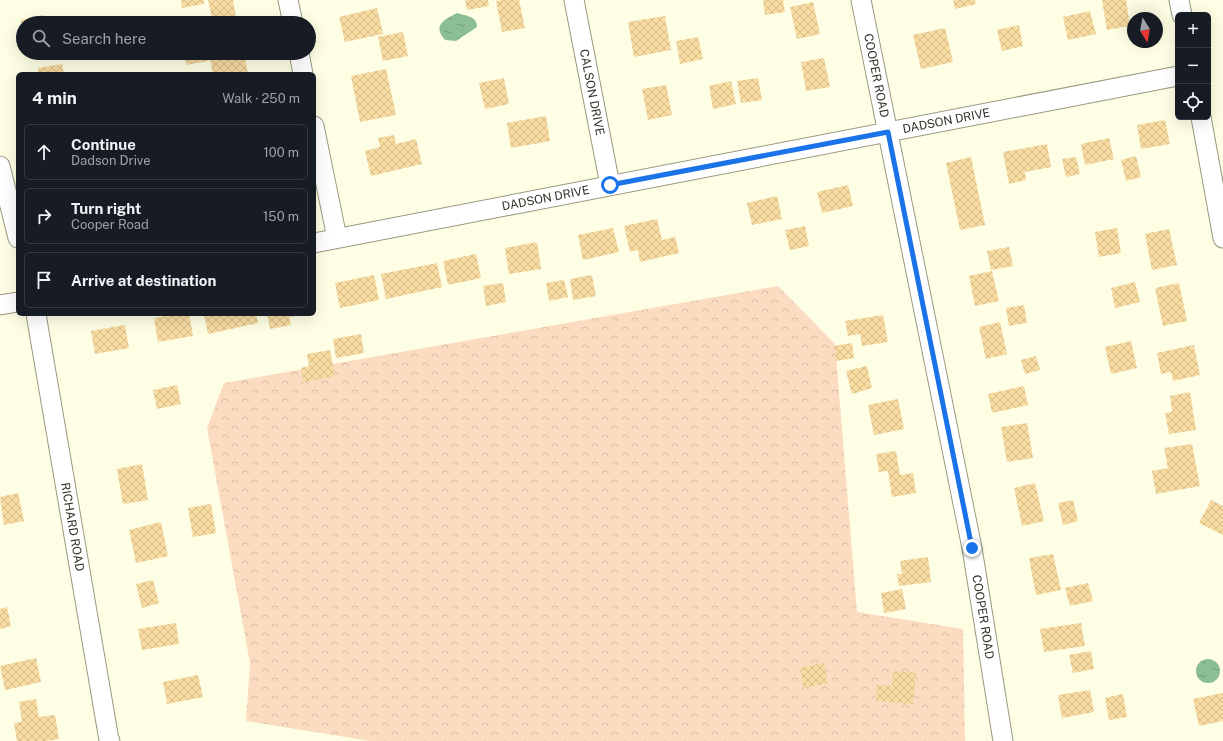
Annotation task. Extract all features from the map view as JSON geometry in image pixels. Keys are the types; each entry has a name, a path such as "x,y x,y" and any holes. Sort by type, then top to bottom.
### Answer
{"street":[{"path":"288,0 291,16"},
{"name":"CALSON DRIVE","path":"574,0 610,185"},
{"name":"COOPER ROAD","path":"861,0 972,548 1003,741"},
{"path":"1179,0 1181,12"},
{"path":"300,60 303,72"},
{"name":"DADSON DRIVE","path":"316,243 1175,77"},
{"path":"1202,120 1223,238"},
{"path":"316,136 337,238"},
{"path":"0,166 16,230"},
{"path":"0,306 16,302"},
{"name":"RICHARD ROAD","path":"36,316 110,740"}],"green space":[{"path":"778,286 835,344 857,612 963,629 965,741 370,741 246,721 250,663 207,428 224,383"}],"water":[{"path":"457,13 473,19 477,23 477,27 456,41 445,40 441,35 441,24"},
{"path":"1208,659 1216,663 1220,671 1216,679 1208,683 1200,679 1196,671 1200,663"}],"building":[{"path":"181,0 204,0 204,4 182,8"},
{"path":"208,0 233,0 236,16 211,16"},
{"path":"465,0 488,0 489,6 467,10"},
{"path":"519,0 525,28 502,32 496,1"},
{"path":"763,0 783,0 785,12 765,15"},
{"path":"953,0 975,0 976,4 955,9"},
{"path":"1102,0 1126,0 1128,12 1127,27 1107,30"},
{"path":"813,2 820,34 797,39 790,7"},
{"path":"377,8 383,34 345,42 339,17"},
{"path":"1090,11 1096,34 1068,40 1063,17"},
{"path":"665,16 671,50 634,57 628,22"},
{"path":"1019,25 1023,46 1002,51 997,30"},
{"path":"945,28 953,62 921,69 913,35"},
{"path":"403,32 408,56 383,61 378,37"},
{"path":"698,37 703,59 680,64 676,41"},
{"path":"824,58 830,87 806,91 801,62"},
{"path":"185,60 208,61 186,65"},
{"path":"210,60 245,60 248,72 213,72"},
{"path":"62,64 64,72 39,72 38,68"},
{"path":"386,69 396,115 360,122 351,76"},
{"path":"504,78 509,104 485,109 479,83"},
{"path":"758,78 762,100 741,103 737,81"},
{"path":"731,81 736,104 713,109 709,86"},
{"path":"666,85 672,115 648,120 642,89"},
{"path":"546,116 550,141 511,148 507,123"},
{"path":"1165,120 1170,144 1141,149 1137,125"},
{"path":"394,135 396,144 416,139 422,164 371,176 365,151 380,147 378,138"},
{"path":"1109,138 1114,159 1085,165 1081,144"},
{"path":"1047,144 1051,167 1025,172 1026,180 1009,184 1003,152"},
{"path":"1136,156 1141,177 1126,181 1121,160"},
{"path":"971,157 985,225 960,230 946,163"},
{"path":"1076,157 1080,174 1066,177 1062,159"},
{"path":"848,185 853,206 822,213 817,192"},
{"path":"777,196 782,219 752,225 747,203"},
{"path":"657,219 662,240 675,237 679,253 640,262 638,250 630,252 624,226"},
{"path":"805,226 809,246 790,250 785,230"},
{"path":"613,228 619,252 583,260 578,235"},
{"path":"1117,228 1121,253 1099,257 1095,232"},
{"path":"1169,229 1177,265 1152,270 1145,234"},
{"path":"537,242 541,269 509,274 505,248"},
{"path":"1009,247 1013,266 991,270 987,251"},
{"path":"476,254 481,278 448,285 443,261"},
{"path":"437,263 442,287 386,299 381,274"},
{"path":"992,271 999,301 975,306 969,276"},
{"path":"374,275 379,300 340,308 335,283"},
{"path":"592,275 596,296 573,300 570,279"},
{"path":"564,280 568,297 549,301 546,283"},
{"path":"1135,282 1140,302 1115,308 1111,288"},
{"path":"503,283 506,302 486,306 483,286"},
{"path":"1179,283 1187,321 1163,326 1155,288"},
{"path":"1024,305 1027,323 1009,326 1006,308"},
{"path":"883,315 888,342 862,346 860,334 848,336 845,321"},
{"path":"166,316 189,316 193,336 158,342 154,318"},
{"path":"204,316 256,316 258,323 208,334"},
{"path":"267,316 294,316 289,317 291,325 270,329"},
{"path":"1000,322 1007,354 986,359 979,327"},
{"path":"125,325 129,348 95,354 91,331"},
{"path":"361,334 364,353 336,358 333,339"},
{"path":"1131,341 1137,368 1111,374 1105,347"},
{"path":"852,343 854,358 836,361 834,346"},
{"path":"1194,345 1200,375 1173,381 1171,372 1161,374 1157,353"},
{"path":"330,350 335,376 303,382 301,368 309,366 307,354"},
{"path":"1036,356 1040,370 1025,374 1021,360"},
{"path":"867,366 872,388 852,394 846,371"},
{"path":"177,385 181,404 157,409 153,390"},
{"path":"1024,386 1028,405 992,413 988,394"},
{"path":"1190,392 1196,430 1169,434 1165,413 1172,412 1170,396"},
{"path":"898,399 904,429 874,435 868,405"},
{"path":"1027,423 1033,458 1007,462 1001,427"},
{"path":"1192,444 1200,486 1156,494 1152,471 1168,468 1164,448"},
{"path":"896,451 900,475 913,473 916,493 892,497 888,471 879,472 876,454"},
{"path":"142,464 148,500 123,504 117,469"},
{"path":"1035,483 1044,521 1022,526 1014,488"},
{"path":"18,493 24,521 4,525 0,497"},
{"path":"1073,500 1078,521 1063,525 1058,503"},
{"path":"1211,500 1223,506 1223,535 1199,523"},
{"path":"211,504 216,533 193,537 188,508"},
{"path":"161,522 168,556 136,563 129,530"},
{"path":"1053,554 1061,590 1036,595 1029,558"},
{"path":"928,557 931,582 899,586 897,574 902,574 900,561"},
{"path":"153,580 159,603 142,608 136,584"},
{"path":"1088,583 1093,601 1070,606 1065,588"},
{"path":"902,589 906,609 884,613 881,593"},
{"path":"7,607 11,626 0,629 0,609"},
{"path":"176,623 179,644 142,650 138,629"},
{"path":"1081,623 1085,646 1044,652 1040,629"},
{"path":"1091,651 1094,669 1073,673 1069,655"},
{"path":"36,658 41,682 5,690 0,666"},
{"path":"824,663 828,683 804,688 800,668"},
{"path":"893,671 916,673 913,704 876,701 877,685 892,686"},
{"path":"198,675 203,697 167,704 163,682"},
{"path":"1090,690 1094,712 1062,718 1058,695"},
{"path":"1223,693 1223,721 1199,726 1193,699"},
{"path":"1123,694 1127,717 1109,720 1105,698"},
{"path":"36,699 39,717 55,715 59,739 46,741 17,741 14,723 22,722 19,702"}],"route":[{"path":"610,185 888,132 972,548"}]}
